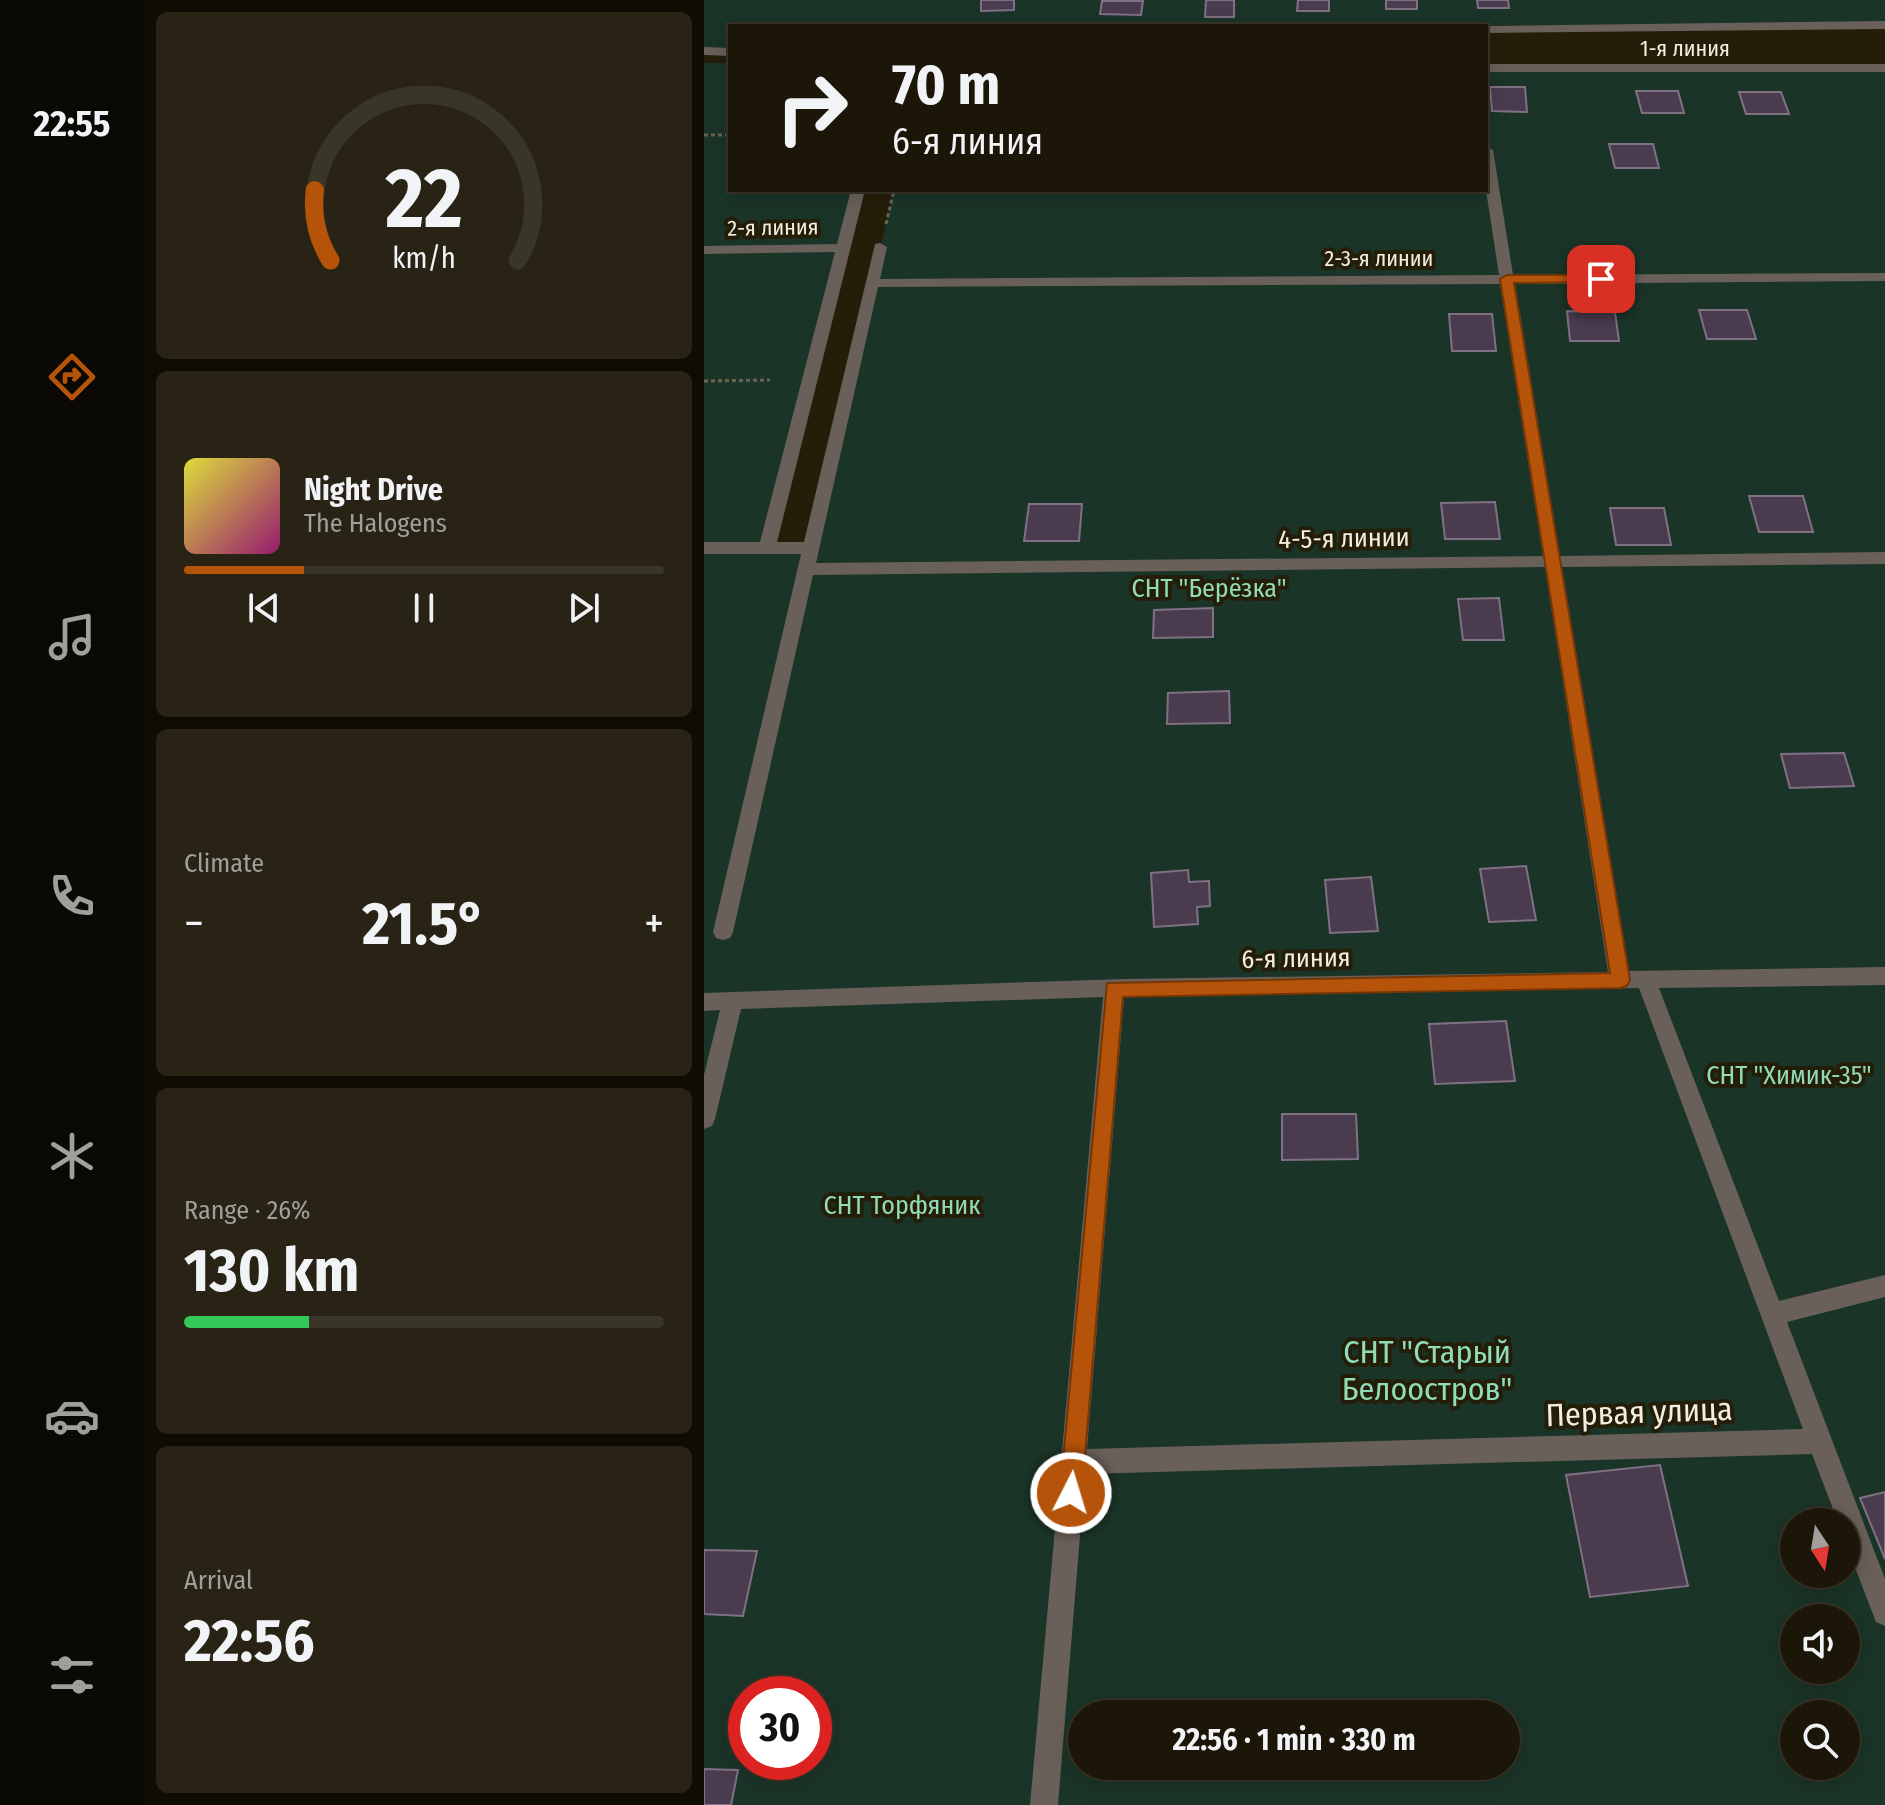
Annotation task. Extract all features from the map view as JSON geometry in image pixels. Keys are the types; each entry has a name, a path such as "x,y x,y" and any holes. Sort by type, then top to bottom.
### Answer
{"street":[{"path":"1488,29 1885,25"},
{"path":"704,51 728,52"},
{"name":"1-я линия","path":"1488,68 1885,68"},
{"path":"1488,162 1620,980"},
{"path":"767,548 857,192"},
{"path":"723,932 880,247"},
{"name":"2-я линия","path":"704,250 843,248"},
{"name":"2-3-я линии","path":"872,283 1885,277"},
{"path":"704,548 810,548"},
{"name":"4-5-я линии","path":"804,569 1885,558"},
{"name":"6-я линия","path":"706,1002 1114,989 1885,976"},
{"path":"1646,980 1885,1613"},
{"path":"1044,1805 1114,989"},
{"path":"704,1119 733,1001"},
{"path":"1773,1314 1885,1286"},
{"name":"Первая улица","path":"1074,1462 1822,1441"}],"path":[{"path":"704,135 728,135"},
{"path":"704,381 770,380"}],"green space":[{"path":"704,0 1885,0 1885,25 728,24 728,52 704,51"},
{"path":"704,63 728,63 728,192 857,192 763,547 809,550 894,192 1488,192 1488,68 1885,68 1885,1805 704,1805"}],"building":[{"path":"981,0 1014,0 1014,10 981,11"},
{"path":"1206,0 1234,0 1234,17 1205,17"},
{"path":"1298,0 1329,0 1329,11 1297,11"},
{"path":"1386,0 1417,0 1417,9 1386,9"},
{"path":"1477,0 1508,0 1509,8 1478,8"},
{"path":"1102,1 1143,1 1141,15 1100,14"},
{"path":"1490,87 1525,87 1527,112 1492,111"},
{"path":"1636,91 1678,91 1684,113 1642,113"},
{"path":"1739,92 1781,92 1789,114 1746,114"},
{"path":"1609,144 1653,144 1659,168 1615,168"},
{"path":"1699,310 1747,310 1756,339 1707,339"},
{"path":"1567,311 1615,312 1619,341 1570,341"},
{"path":"1449,314 1492,314 1496,351 1452,351"},
{"path":"1749,496 1803,496 1813,532 1759,532"},
{"path":"1495,502 1500,539 1445,539 1441,503"},
{"path":"1029,504 1082,504 1079,541 1024,541"},
{"path":"1610,508 1664,508 1671,545 1616,545"},
{"path":"1499,598 1504,640 1463,640 1458,599"},
{"path":"1213,608 1213,637 1153,638 1154,610"},
{"path":"1229,691 1230,723 1167,724 1168,693"},
{"path":"1844,753 1854,786 1790,788 1781,754"},
{"path":"1526,866 1536,920 1489,922 1480,869"},
{"path":"1188,870 1189,882 1209,881 1210,906 1197,907 1198,924 1154,927 1151,873"},
{"path":"1371,877 1378,931 1330,933 1325,880"},
{"path":"1506,1021 1515,1081 1435,1084 1429,1024"},
{"path":"1282,1114 1356,1114 1358,1159 1282,1160"},
{"path":"1660,1465 1688,1586 1590,1597 1566,1475"},
{"path":"1885,1492 1885,1559 1860,1498"},
{"path":"704,1550 757,1551 743,1616 704,1614"},
{"path":"704,1769 728,1770 728,1780 736,1780 731,1805 704,1805"}],"route":[{"path":"1071,1493 1114,989 1620,980 1507,279 1601,279"}],"park label":[{"name":"СНТ \"Берёзка\"","path":"1209,588"},
{"name":"СНТ \"Химик-35\"","path":"1789,1075"},
{"name":"СНТ Торфяник","path":"902,1205"},
{"name":"СНТ \"Старый Белоостров\"","path":"1427,1370"}]}
